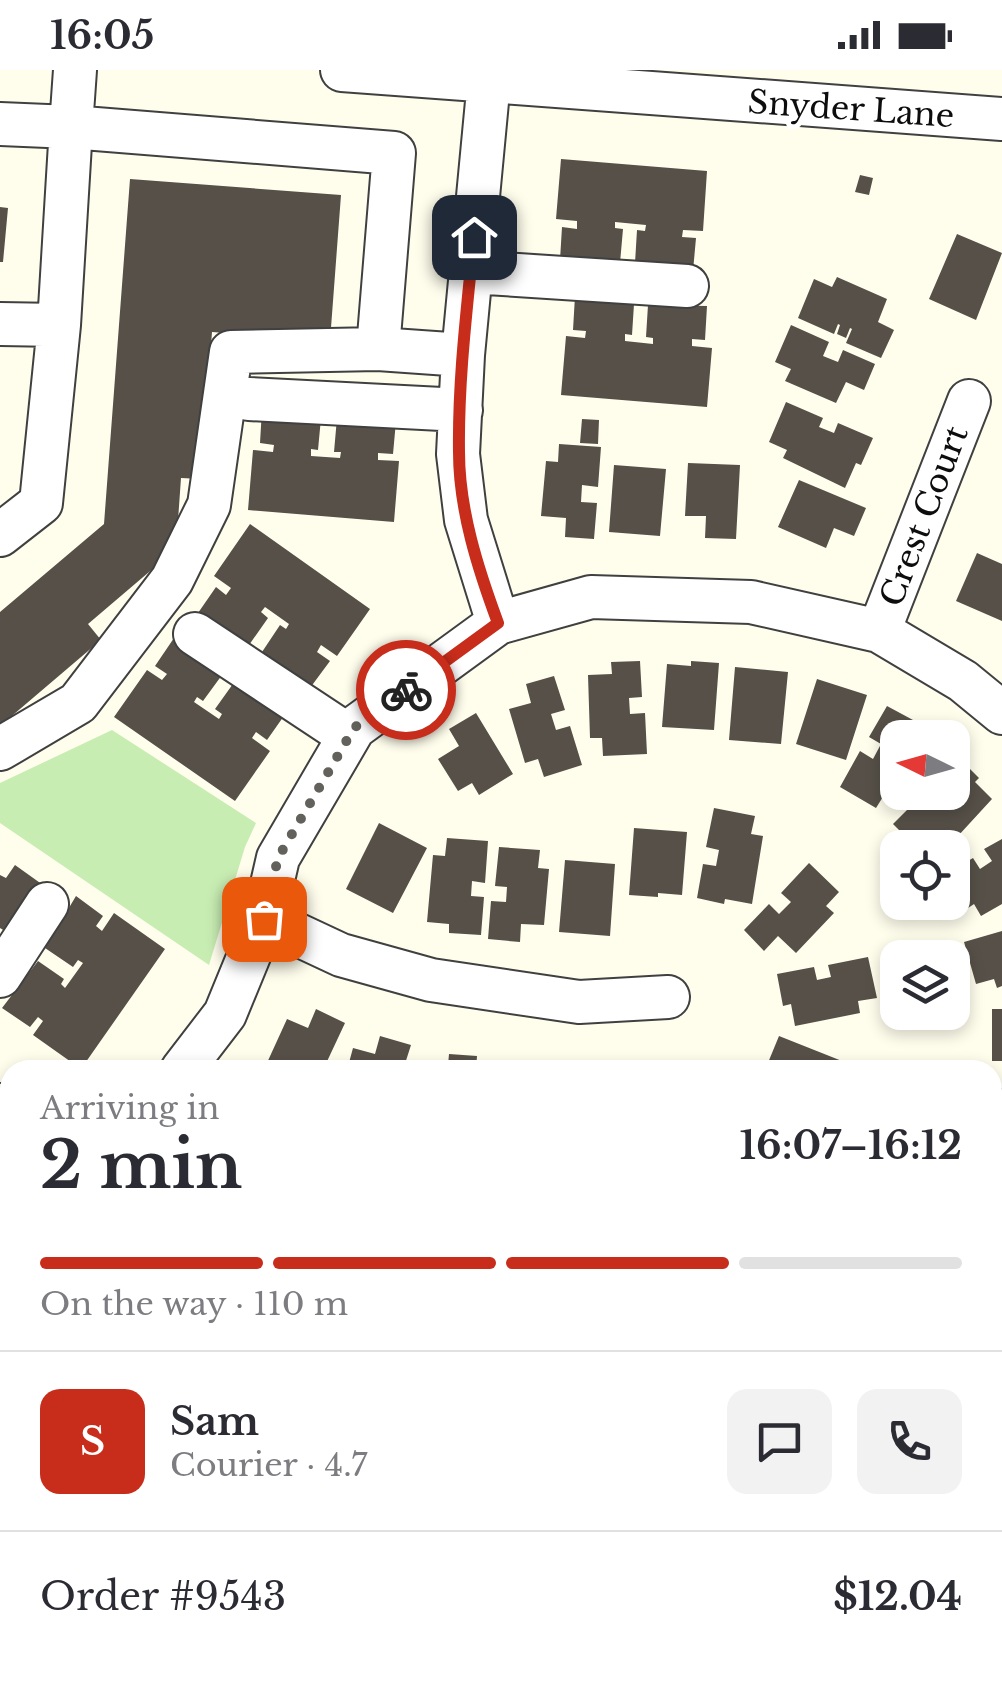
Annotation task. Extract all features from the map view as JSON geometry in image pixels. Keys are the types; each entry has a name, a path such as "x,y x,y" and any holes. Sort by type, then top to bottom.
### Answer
{"street":[{"path":"0,535 41,504 59,325 75,70"},
{"name":"Snyder Lane","path":"342,70 490,76 1002,119"},
{"path":"490,76 463,355 458,454 466,520 498,623"},
{"path":"0,124 394,153 378,348"},
{"path":"471,272 686,286"},
{"path":"0,324 59,325"},
{"path":"0,749 78,703 172,580 209,505 232,352 378,348 463,355"},
{"path":"250,399 461,410"},
{"name":"Crest Court","path":"879,630 969,401"},
{"path":"190,1060 225,1014 264,919 278,858 354,728 498,623 592,596 750,602 879,630 964,681 1002,713"},
{"path":"195,634 349,736"},
{"path":"0,976 47,904"},
{"path":"264,919 341,955 431,980 578,1002 668,997"}],"green space":[{"path":"112,730 256,823 209,965 0,823 0,783"}],"building":[{"path":"561,159 707,171 703,231 683,230 682,237 696,238 693,271 635,263 637,230 645,231 646,225 615,222 615,228 623,229 620,263 560,260 562,227 577,229 577,221 556,219"},
{"path":"860,175 873,178 869,195 855,192"},
{"path":"130,179 341,195 330,341 212,332 201,479 181,478 176,549 88,624 101,640 0,726 0,612 104,524"},
{"path":"0,207 8,208 3,262 0,262"},
{"path":"957,234 1002,253 976,320 929,299"},
{"path":"837,277 887,299 878,322 894,330 881,358 846,343 850,328 846,338 837,334 838,324 834,334 798,318 814,279 832,287"},
{"path":"575,296 634,304 632,335 625,334 625,341 653,344 653,338 646,337 648,305 707,306 705,340 692,339 692,346 712,348 707,407 561,395 566,336 585,338 586,331 573,330"},
{"path":"791,325 829,342 823,356 838,362 843,350 875,364 864,390 846,382 836,403 785,381 791,369 775,362"},
{"path":"786,402 823,418 819,427 834,433 838,423 873,438 845,488 783,458 787,450 769,442"},
{"path":"262,409 321,418 318,450 311,449 311,456 340,458 341,452 334,452 337,418 396,421 393,454 378,453 378,460 399,461 394,522 248,510 253,450 273,452 274,445 260,443"},
{"path":"582,419 599,420 598,444 580,443"},
{"path":"559,444 601,447 598,487 582,485 581,502 597,503 594,539 565,537 566,518 541,516 546,461 558,462"},
{"path":"688,463 740,465 736,539 705,538 706,516 685,516"},
{"path":"614,465 666,469 660,536 609,532"},
{"path":"799,480 866,508 854,536 834,528 826,548 778,527"},
{"path":"250,524 370,609 337,656 321,645 317,652 330,661 310,688 262,652 280,625 286,629 289,624 265,607 261,612 268,618 249,645 198,613 216,587 226,595 231,588 214,576"},
{"path":"977,553 1002,564 1002,621 956,601"},
{"path":"174,638 222,675 203,701 197,697 194,702 219,719 222,714 215,709 235,681 286,713 267,740 256,732 252,738 270,751 235,801 114,717 147,670 162,680 167,674 155,666"},
{"path":"640,661 642,697 629,698 630,714 645,713 647,754 603,756 602,738 590,738 588,675 612,674 611,662"},
{"path":"691,661 719,663 714,730 662,727 667,664 691,666"},
{"path":"735,667 788,672 781,744 729,740"},
{"path":"554,676 565,710 551,714 556,730 570,726 582,765 544,777 538,759 525,763 509,709 531,703 526,684"},
{"path":"817,679 867,695 846,760 796,744"},
{"path":"887,706 913,720 880,720 880,743 869,737"},
{"path":"476,713 513,774 479,795 472,783 458,791 438,759 459,746 449,729"},
{"path":"880,746 880,802 876,808 840,787 860,751 873,759"},
{"path":"970,769 979,778 975,782 992,799 964,830 899,830 893,824 907,810 970,810"},
{"path":"714,808 755,816 751,834 763,836 752,904 725,899 724,904 697,898 703,864 716,866 719,850 706,847"},
{"path":"379,823 427,848 393,913 346,889"},
{"path":"634,828 687,832 682,895 629,895"},
{"path":"447,838 488,841 485,883 472,881 471,896 484,897 481,935 449,933 449,924 427,922 433,855 445,856"},
{"path":"1002,839 1002,904 981,916 974,904 970,907 970,860 973,858 980,869 992,861 984,849"},
{"path":"499,847 540,850 538,868 549,869 544,925 521,924 520,942 488,939 491,901 506,902 507,887 495,886"},
{"path":"565,860 615,864 610,936 559,932"},
{"path":"809,863 839,892 826,906 834,913 796,953 778,936 764,951 744,930 769,904 779,914 791,902 781,893"},
{"path":"15,865 43,885 8,933 0,928 0,875 6,878"},
{"path":"76,896 103,916 96,926 102,931 114,913 165,949 87,1060 68,1060 33,1035 43,1021 38,1017 30,1027 2,1008 38,961 64,979 61,984 65,988 83,963 78,960 73,967 45,948"},
{"path":"1002,931 1002,986 997,988 994,979 976,984 970,963 970,940"},
{"path":"868,957 877,998 858,1001 860,1013 795,1026 791,1004 783,1006 777,974 814,967 817,980 831,977 828,965"},
{"path":"316,1009 345,1023 328,1060 268,1060 287,1019 308,1028"},
{"path":"992,1009 1002,1009 1002,1060 992,1060"},
{"path":"380,1036 411,1045 406,1060 350,1060 353,1048 375,1054"},
{"path":"779,1036 839,1060 769,1060"},
{"path":"449,1054 477,1056 477,1060 448,1060"}],"way so far":[{"path":"264,919 278,858 354,728 406,690"}],"route":[{"path":"406,690 498,623 466,520 458,454 474,237"}]}
